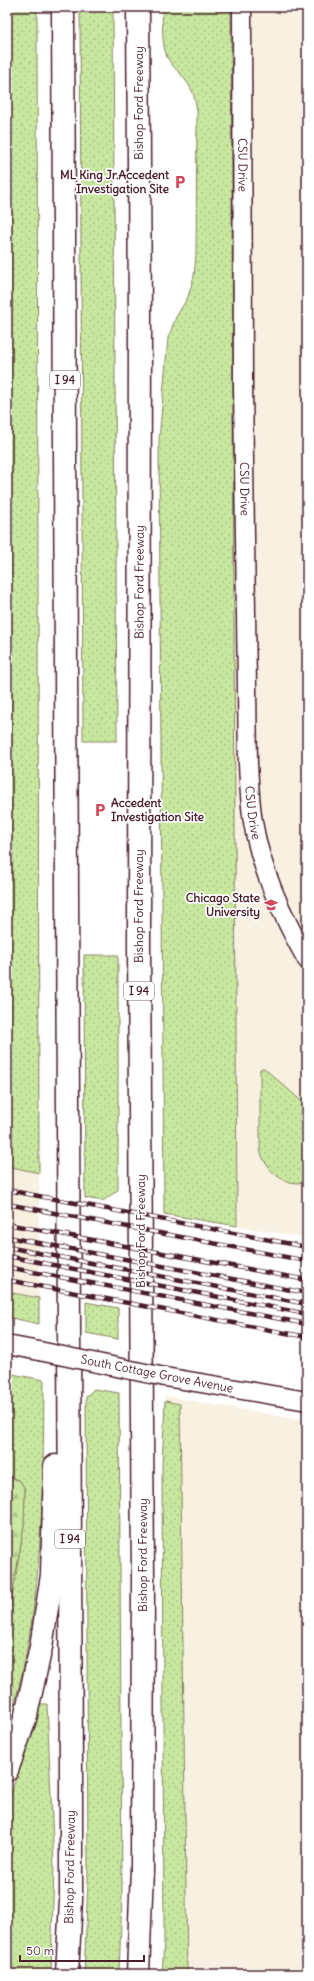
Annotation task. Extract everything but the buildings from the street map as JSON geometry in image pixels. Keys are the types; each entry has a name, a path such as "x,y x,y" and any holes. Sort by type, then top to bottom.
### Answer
{"highway":[{"name":"Bishop Ford Freeway","path":"63,7 71,1789 71,1900 67,1974"},
{"name":"Bishop Ford Freeway","path":"138,7 140,316 139,953 143,1588 142,1869 138,1974"},
{"path":"7,1770 27,1712 41,1647 52,1575 55,1493 54,1185 68,1104"}],"street":[{"name":"CSU Drive","path":"242,7 243,378 248,764 253,821 262,863 278,903 307,960"},
{"name":"South Cottage Grove Avenue","path":"7,1345 165,1377 307,1401"}],"shaded area":[{"name":"Chicago State University","path":"231,7 307,7 307,1238 237,1226"},
{"path":"7,1166 39,1173 39,1298 7,1292"},
{"path":"165,1396 307,1421 307,1974 187,1974 180,1404 165,1401"}],"green space":[{"path":"7,7 37,7 39,1173 7,1166"},
{"path":"80,7 113,7 117,741 83,741"},
{"path":"162,7 231,7 237,1226 164,1214 159,440 168,338 176,317 188,297 194,276 196,255 197,110 190,88 167,57 163,39"},
{"path":"84,955 118,955 118,1190 103,1201 85,1198"},
{"path":"264,1068 307,1106 307,1181 299,1183 284,1180 271,1170 262,1157 260,1149 260,1069"},
{"path":"7,1292 39,1298 39,1324 7,1317"},
{"path":"86,1302 118,1308 118,1339 86,1333"},
{"path":"7,1373 44,1380 42,1512 35,1599 19,1686 7,1728 7,1627 24,1525 25,1489 20,1481 7,1476"},
{"path":"94,1389 119,1393 122,1896 119,1974 84,1974 88,1882 86,1397"},
{"path":"165,1401 180,1404 187,1974 162,1974 164,1942 162,1466"},
{"path":"7,1476 20,1481 25,1489 24,1525 7,1627"},
{"path":"40,1704 47,1704 54,1866 51,1974 7,1974 7,1806"}],"railway":[{"path":"7,1190 307,1247"},
{"path":"7,1204 307,1261"},
{"path":"7,1224 307,1280"},
{"path":"7,1237 307,1293"},
{"path":"7,1247 307,1304"},
{"path":"7,1256 307,1314"},
{"path":"7,1267 307,1324"},
{"path":"7,1280 307,1337"}],"place":[{"name":"ML King Jr.Accedent Investigation Site","path":"180,182"},
{"name":"Accedent Investigation Site","path":"100,810"},
{"name":"Chicago State University","path":"271,905"}]}
